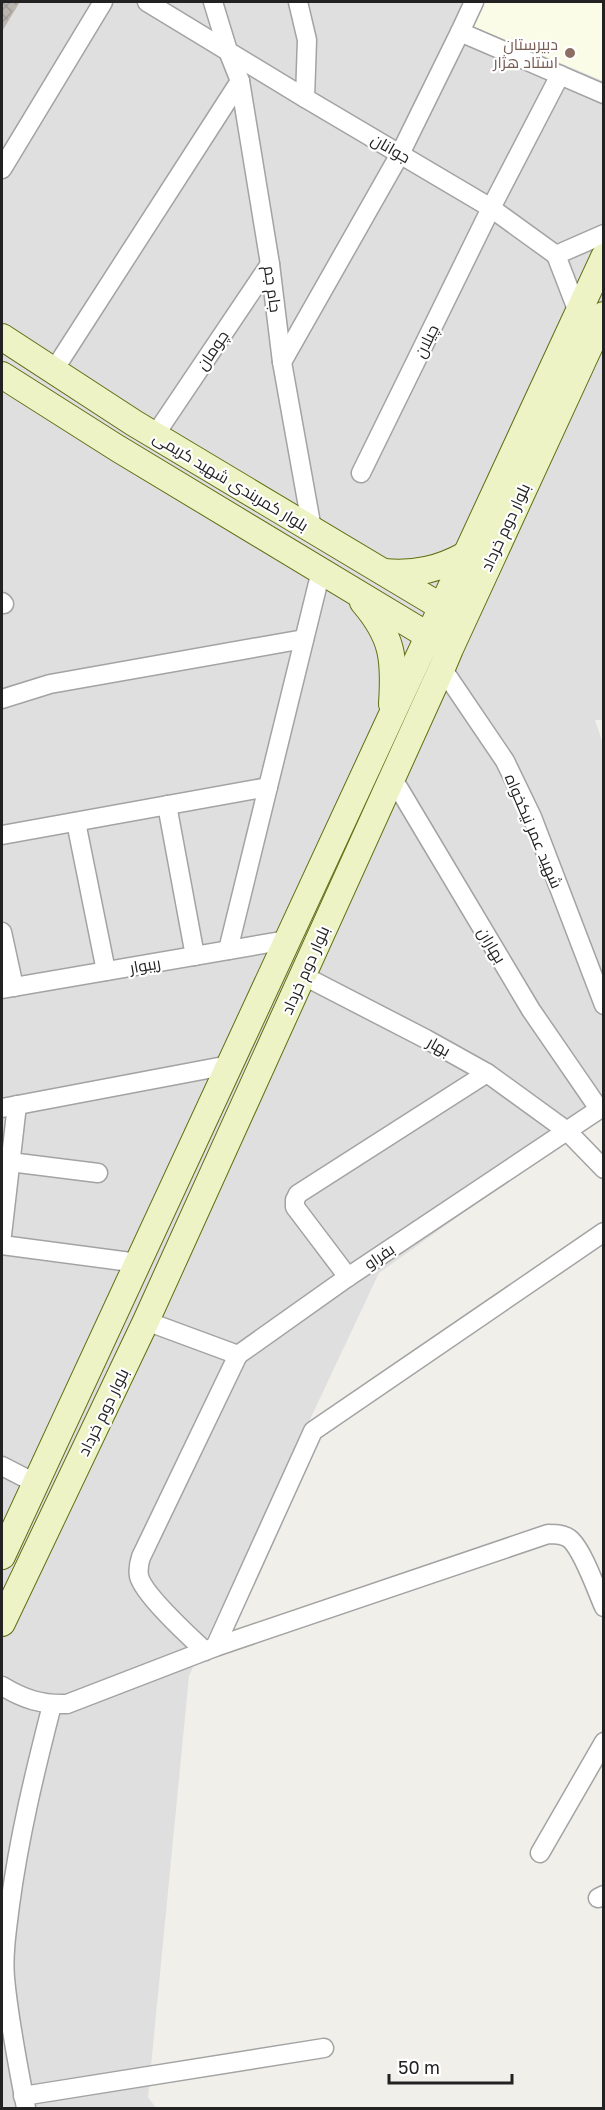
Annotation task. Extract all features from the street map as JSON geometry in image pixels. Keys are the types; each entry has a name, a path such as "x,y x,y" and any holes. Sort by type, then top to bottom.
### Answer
{"street":[{"path":"2,169 103,2"},
{"name":"جوانان","path":"147,2 491,208 556,255"},
{"name":"جام جم","path":"213,2 240,81 270,264 282,362 312,529"},
{"path":"298,2 307,40 305,98"},
{"path":"282,362 400,154 474,2"},
{"path":"460,32 603,94"},
{"name":"چیلان","path":"361,473 491,208 560,75"},
{"path":"54,370 240,81"},
{"path":"596,322 556,255 603,234"},
{"name":"بلوار دوم خرداد","path":"2,1623 146,1321 392,777 453,613 508,492 596,322 603,257"},
{"name":"چومان","path":"155,435 270,264"},
{"name":"بلوار کمربندی شهید کریمی","path":"2,337 155,435 453,613"},
{"name":"بلوار کمربندی شهید کریمی","path":"2,375 117,448 356,592 440,651"},
{"name":"بلوار دوم خرداد","path":"453,613 466,554 508,492"},
{"path":"384,572 412,574 449,564 466,554"},
{"path":"228,950 321,571"},
{"path":"356,592 383,627 390,649 393,681 390,718"},
{"path":"2,699 50,684 304,639"},
{"name":"بلوار دوم خرداد","path":"2,1556 390,718 440,651"},
{"name":"شهید عمر نیکخواه","path":"440,651 505,761 532,817 603,1005"},
{"name":"بهاران","path":"392,777 531,1010 601,1107"},
{"path":"2,835 268,787"},
{"path":"167,805 195,956"},
{"path":"76,822 106,971"},
{"path":"2,932 8,988"},
{"name":"ریبوار","path":"8,988 287,940"},
{"name":"بهار","path":"302,975 487,1073 567,1131 603,1169"},
{"path":"2,1235 10,1162 9,1107 230,1065"},
{"path":"348,1277 295,1207 298,1194 487,1073"},
{"name":"بفراو","path":"238,1355 348,1277 601,1107"},
{"path":"10,1162 98,1173"},
{"path":"210,1649 313,1431 603,1232"},
{"path":"2,1245 138,1263"},
{"path":"146,1321 238,1355 141,1557 139,1567 140,1578 145,1587 177,1624 210,1649"},
{"path":"2,1466 35,1483"},
{"path":"2,1686 20,1697 52,1705 67,1704 210,1649 548,1534 560,1534 570,1539 579,1552 603,1607"},
{"path":"52,1705 35,1770 16,1861 6,1937 5,1976 24,2102 324,2048"},
{"path":"540,1853 603,1742"}],"shaded area":[{"path":"2,2 603,2 604,720 595,720 604,747 603,1113 379,1273 189,1676 148,2097 156,2108 2,2108"},
{"name":"دبیرستان استاد هژار","path":"481,2 603,2 603,81 470,25"}],"building":[{"path":"2,2 19,2 2,30"}],"place":[{"name":"دبیرستان استاد هژار","path":"570,53"}]}
